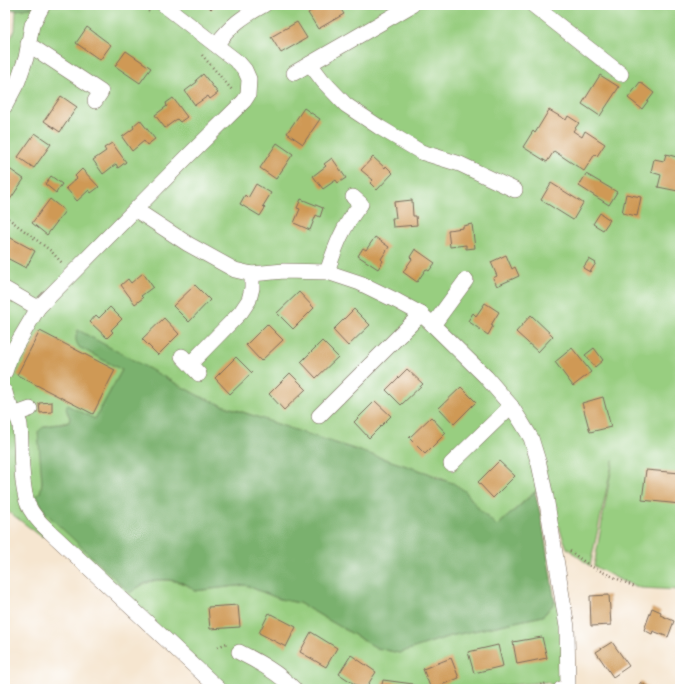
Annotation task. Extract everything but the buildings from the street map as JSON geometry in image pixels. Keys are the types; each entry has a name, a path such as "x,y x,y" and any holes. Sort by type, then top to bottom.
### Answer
{"street":[{"path":"6,102 18,81 26,58 32,25 43,5"},
{"path":"5,372 11,354 38,308 184,160 241,105 248,95 249,79 245,70 239,63 164,5"},
{"path":"216,45 227,30 234,24 264,5"},
{"path":"294,73 412,5"},
{"path":"533,5 621,74"},
{"path":"28,44 101,92 95,101"},
{"path":"310,64 322,81 346,105 379,127 420,152 460,164 515,190"},
{"path":"328,272 335,247 360,203"},
{"path":"136,210 188,244 235,270 252,274 284,271 328,272 360,283 421,314 486,377 511,406 531,438 539,464 546,497 566,627 562,686"},
{"path":"190,365 241,312 249,300 252,288 252,274"},
{"path":"433,325 466,280"},
{"path":"5,289 38,308"},
{"path":"319,416 421,314"},
{"path":"5,392 9,405 23,412 20,424 20,447 27,503 32,512 49,531 219,689"},
{"path":"450,464 511,406"},
{"path":"239,652 260,663 288,682 294,689"}],"path":[{"path":"143,5 152,16"},
{"path":"200,53 236,94"},
{"path":"5,216 51,251 66,268"},
{"path":"567,548 590,566 635,587"},
{"path":"525,689 544,685 562,686"}],"green space":[{"path":"5,5 43,5 16,10 5,9"},
{"path":"43,5 680,5 680,590 641,588 622,581 594,566 613,460 590,566 567,548 545,491 535,492 532,494 497,526 479,509 465,491 445,480 199,396 78,331 79,347 122,370 95,419 67,412 70,418 69,422 45,426 40,493 137,588 157,580 175,581 186,585 194,591 245,585 280,599 299,603 377,648 399,653 450,636 543,616 555,602 559,601 568,687 559,689 547,682 467,689 219,689 49,531 42,537 5,509 5,49 15,30 16,10"},
{"path":"78,330 199,396 292,429 428,473 437,478 453,483 465,491 479,509 497,526 535,492 542,521 555,602 543,616 450,636 399,653 377,648 299,603 280,599 245,585 194,591 191,587 181,582 157,580 146,583 130,593 45,512 36,495 40,493 42,482 38,432 45,426 69,422 70,418 66,409 67,405 95,419 122,370 79,347 76,339"}]}
